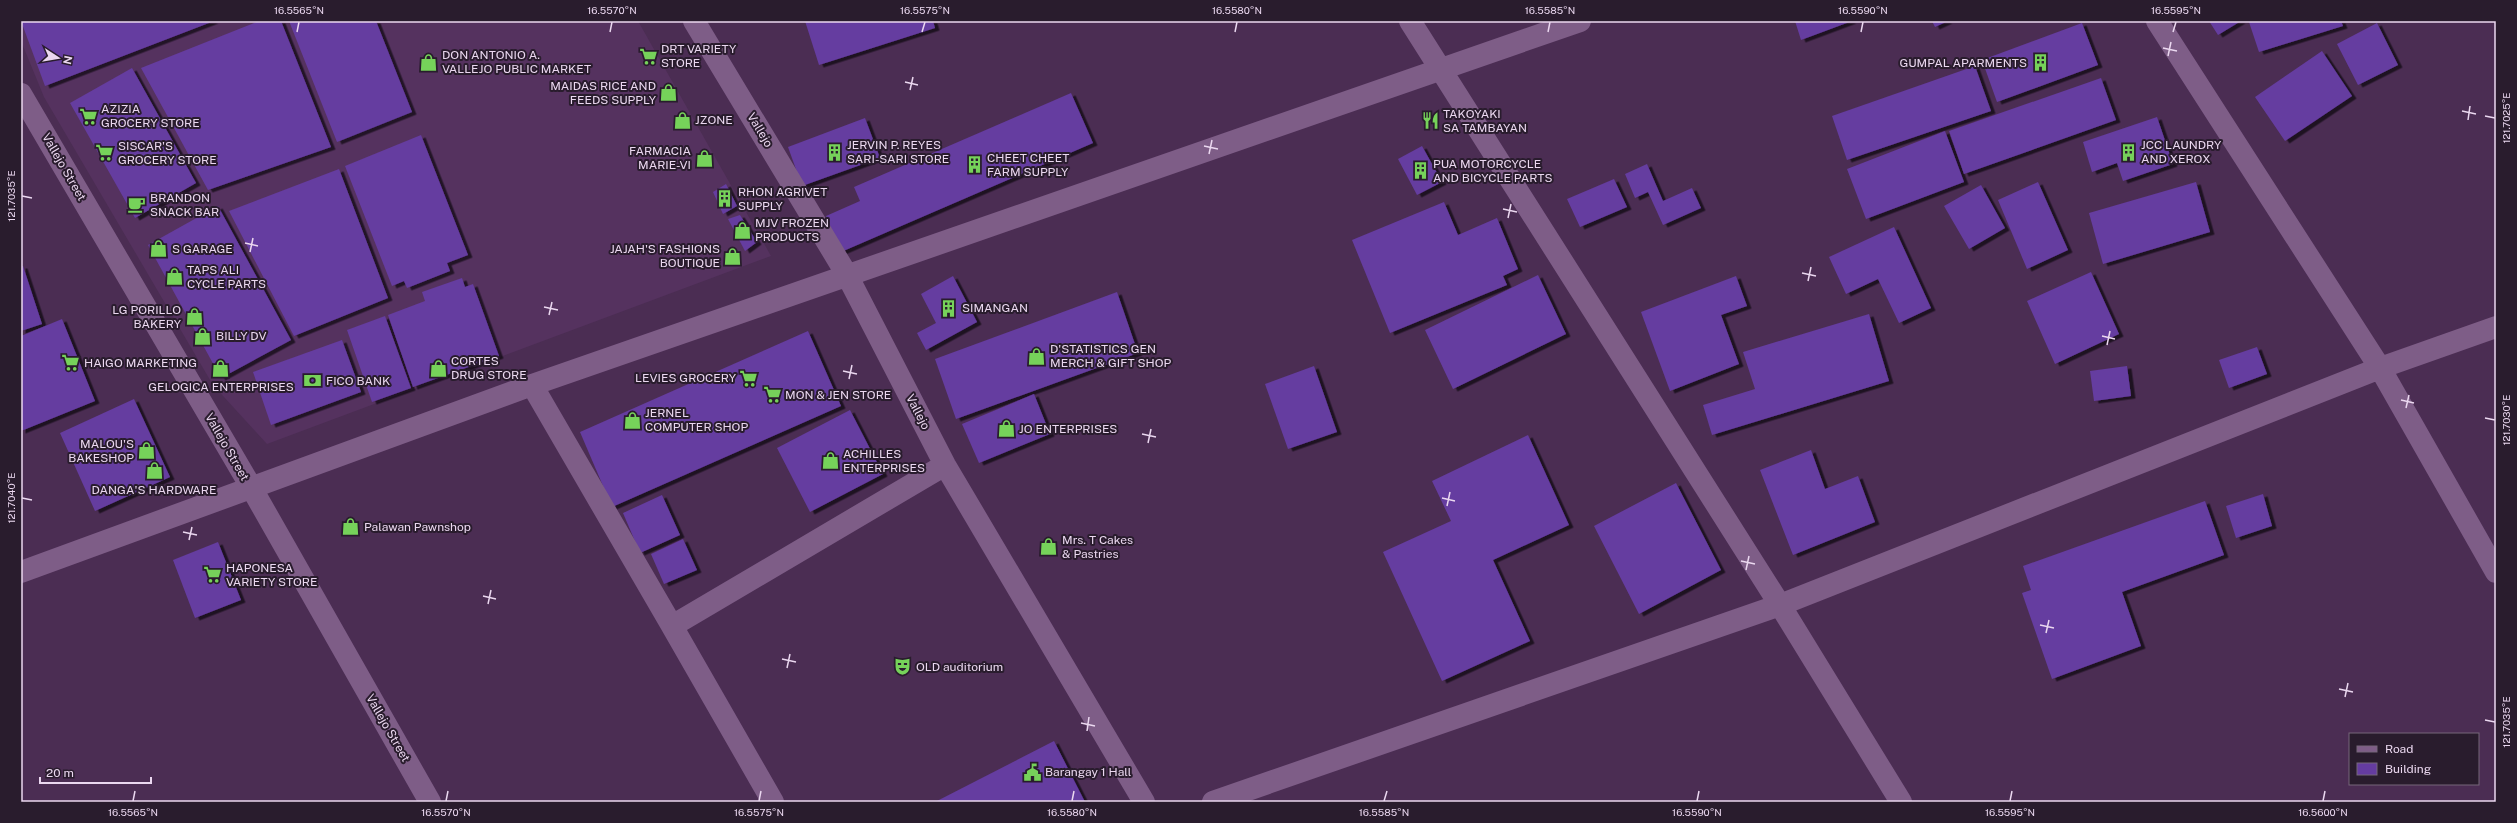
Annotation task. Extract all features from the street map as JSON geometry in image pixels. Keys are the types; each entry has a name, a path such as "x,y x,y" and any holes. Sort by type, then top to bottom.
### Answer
{"street":[{"name":"Vallejo","path":"694,21 847,276 945,465 1144,802"},
{"path":"1410,21 1780,605 1901,802"},
{"path":"21,572 532,385 1580,21"},
{"path":"2158,21 2380,368 2496,572"},
{"name":"Vallejo Street","path":"21,94 251,487 430,802"},
{"path":"1212,802 1780,605 2380,368 2496,326"},
{"path":"532,385 773,802"},
{"path":"672,626 945,465"}],"shaded area":[{"path":"21,21 638,21 771,256 267,444 213,385 44,97 21,41"}],"building":[{"path":"21,21 214,21 45,86"},
{"path":"259,21 281,21 331,147 208,190 141,68"},
{"path":"289,21 376,21 412,112 337,142"},
{"path":"805,21 933,21 935,28 819,65"},
{"path":"1795,21 1852,21 1801,40"},
{"path":"1932,21 1948,21 1935,27"},
{"path":"2209,21 2241,21 2218,35"},
{"path":"2341,21 2343,26 2259,52 2249,22"},
{"name":"GUMPAL APARMENTS","path":"2082,23 2098,65 1997,102 1982,60"},
{"path":"2377,23 2398,65 2358,85 2337,44"},
{"path":"2322,51 2352,96 2285,141 2255,97"},
{"path":"1975,66 1991,111 1847,160 1832,116"},
{"path":"132,68 196,183 135,218 70,103"},
{"path":"2101,78 2116,120 1964,174 1949,131"},
{"name":"CHEET CHEET FARM SUPPLY","path":"1071,93 1093,143 841,252 826,216 860,201 854,187"},
{"name":"JCC LAUNDRY AND XEROX","path":"2157,117 2173,164 2123,181 2117,163 2092,172 2083,142"},
{"name":"JERVIN P. REYES SARI-SARI STORE","path":"865,118 880,158 802,186 788,147"},
{"path":"1945,131 1964,182 1866,219 1847,169"},
{"path":"421,135 468,255 447,263 450,271 407,288 404,281 392,286 345,166"},
{"name":"PUA MOTORCYCLE AND BICYCLE PARTS","path":"1422,146 1442,182 1417,195 1398,159"},
{"path":"1647,164 1663,201 1692,188 1701,208 1663,225 1648,192 1635,198 1625,174"},
{"path":"339,169 388,298 294,336 229,211"},
{"path":"1614,179 1627,207 1580,227 1567,199"},
{"path":"2038,182 2068,250 2027,269 1998,200"},
{"path":"2196,182 2210,232 2103,264 2089,213"},
{"name":"RHON AGRIVET SUPPLY","path":"726,184 737,206 723,214 713,192"},
{"path":"1981,185 2005,228 1969,249 1944,206"},
{"path":"1444,202 1458,235 1497,218 1518,269 1503,276 1507,285 1390,333 1352,240"},
{"path":"218,206 291,340 221,378 148,245"},
{"name":"MJV FROZEN PRODUCTS","path":"740,215 757,242 745,251 728,219"},
{"path":"1894,227 1931,308 1899,323 1878,279 1846,294 1829,257"},
{"path":"21,266 23,266 42,324 21,331"},
{"path":"2091,272 2119,334 2055,364 2027,301"},
{"path":"1538,275 1566,334 1453,389 1425,330"},
{"name":"SIMANGAN","path":"953,276 977,322 926,350 917,333 936,323 921,294"},
{"path":"1736,276 1747,306 1721,315 1739,364 1670,391 1641,312"},
{"path":"462,278 465,287 473,284 499,356 413,387 388,315 425,301 422,292"},
{"name":"D'STATISTICS GEN MERCH & GIFT SHOP","path":"1117,292 1138,353 956,419 935,359"},
{"path":"1869,314 1889,381 1712,435 1703,405 1755,389 1743,352"},
{"path":"385,316 411,388 372,402 347,330"},
{"path":"62,319 95,401 21,431 21,336"},
{"path":"808,331 841,406 612,507 580,432"},
{"path":"342,340 361,392 271,425 253,372"},
{"path":"2257,347 2267,374 2229,388 2219,360"},
{"path":"1314,366 1337,432 1288,449 1265,384"},
{"path":"2127,366 2131,396 2094,401 2090,371"},
{"name":"JO ENTERPRISES","path":"1034,394 1050,434 979,463 962,424"},
{"path":"134,399 170,477 95,511 60,433"},
{"name":"ACHILLES ENTERPRISES","path":"850,410 883,474 810,512 777,448"},
{"path":"1528,435 1569,525 1493,560 1530,641 1442,681 1383,552 1451,521 1432,481"},
{"path":"1811,450 1825,489 1858,476 1875,522 1793,555 1760,470"},
{"path":"1676,483 1721,570 1639,614 1594,526"},
{"path":"2263,494 2272,526 2236,538 2226,506"},
{"path":"662,495 680,535 640,553 623,513"},
{"path":"2205,501 2224,555 2122,592 2141,646 2052,679 2022,593 2031,590 2023,566"},
{"path":"683,539 697,570 664,584 651,554"},
{"path":"218,542 241,600 195,618 173,560"},
{"name":"Barangay 1 Hall","path":"1054,741 1085,802 935,802"}],"place":[{"name":"DRT VARIETY STORE","path":"648,56"},
{"name":"DON ANTONIO A. VALLEJO PUBLIC MARKET","path":"429,62"},
{"name":"GUMPAL APARMENTS","path":"2040,63"},
{"name":"MAIDAS RICE AND FEEDS SUPPLY","path":"669,93"},
{"name":"AZIZIA GROCERY STORE","path":"88,116"},
{"name":"JZONE","path":"682,120"},
{"name":"TAKOYAKI SA TAMBAYAN","path":"1430,121"},
{"name":"JERVIN P. REYES SARI-SARI STORE","path":"834,152"},
{"name":"JCC LAUNDRY AND XEROX","path":"2128,152"},
{"name":"SISCAR'S GROCERY STORE","path":"105,153"},
{"name":"FARMACIA MARIE-VI","path":"704,158"},
{"name":"CHEET CHEET FARM SUPPLY","path":"974,165"},
{"name":"PUA MOTORCYCLE AND BICYCLE PARTS","path":"1420,171"},
{"name":"RHON AGRIVET SUPPLY","path":"725,199"},
{"name":"BRANDON SNACK BAR","path":"137,205"},
{"name":"MJV FROZEN PRODUCTS","path":"742,230"},
{"name":"S GARAGE","path":"159,249"},
{"name":"JAJAH'S FASHIONS BOUTIQUE","path":"733,256"},
{"name":"TAPS ALI CYCLE PARTS","path":"174,277"},
{"name":"SIMANGAN","path":"949,308"},
{"name":"LG PORILLO BAKERY","path":"194,317"},
{"name":"BILLY DV","path":"203,336"},
{"name":"D'STATISTICS GEN MERCH & GIFT SHOP","path":"1037,356"},
{"name":"HAIGO MARKETING","path":"71,363"},
{"name":"GELOGICA ENTERPRISES","path":"221,368"},
{"name":"CORTES DRUG STORE","path":"438,368"},
{"name":"LEVIES GROCERY","path":"749,378"},
{"name":"FICO BANK","path":"313,381"},
{"name":"MON & JEN STORE","path":"772,395"},
{"name":"JERNEL COMPUTER SHOP","path":"632,420"},
{"name":"JO ENTERPRISES","path":"1006,429"},
{"name":"MALOU'S BAKESHOP","path":"147,451"},
{"name":"ACHILLES ENTERPRISES","path":"830,461"},
{"name":"DANGA'S HARDWARE","path":"154,471"},
{"name":"Palawan Pawnshop","path":"351,527"},
{"name":"Mrs. T Cakes & Pastries","path":"1049,547"},
{"name":"HAPONESA VARIETY STORE","path":"213,575"},
{"name":"OLD auditorium","path":"903,667"},
{"name":"Barangay 1 Hall","path":"1032,772"}]}
